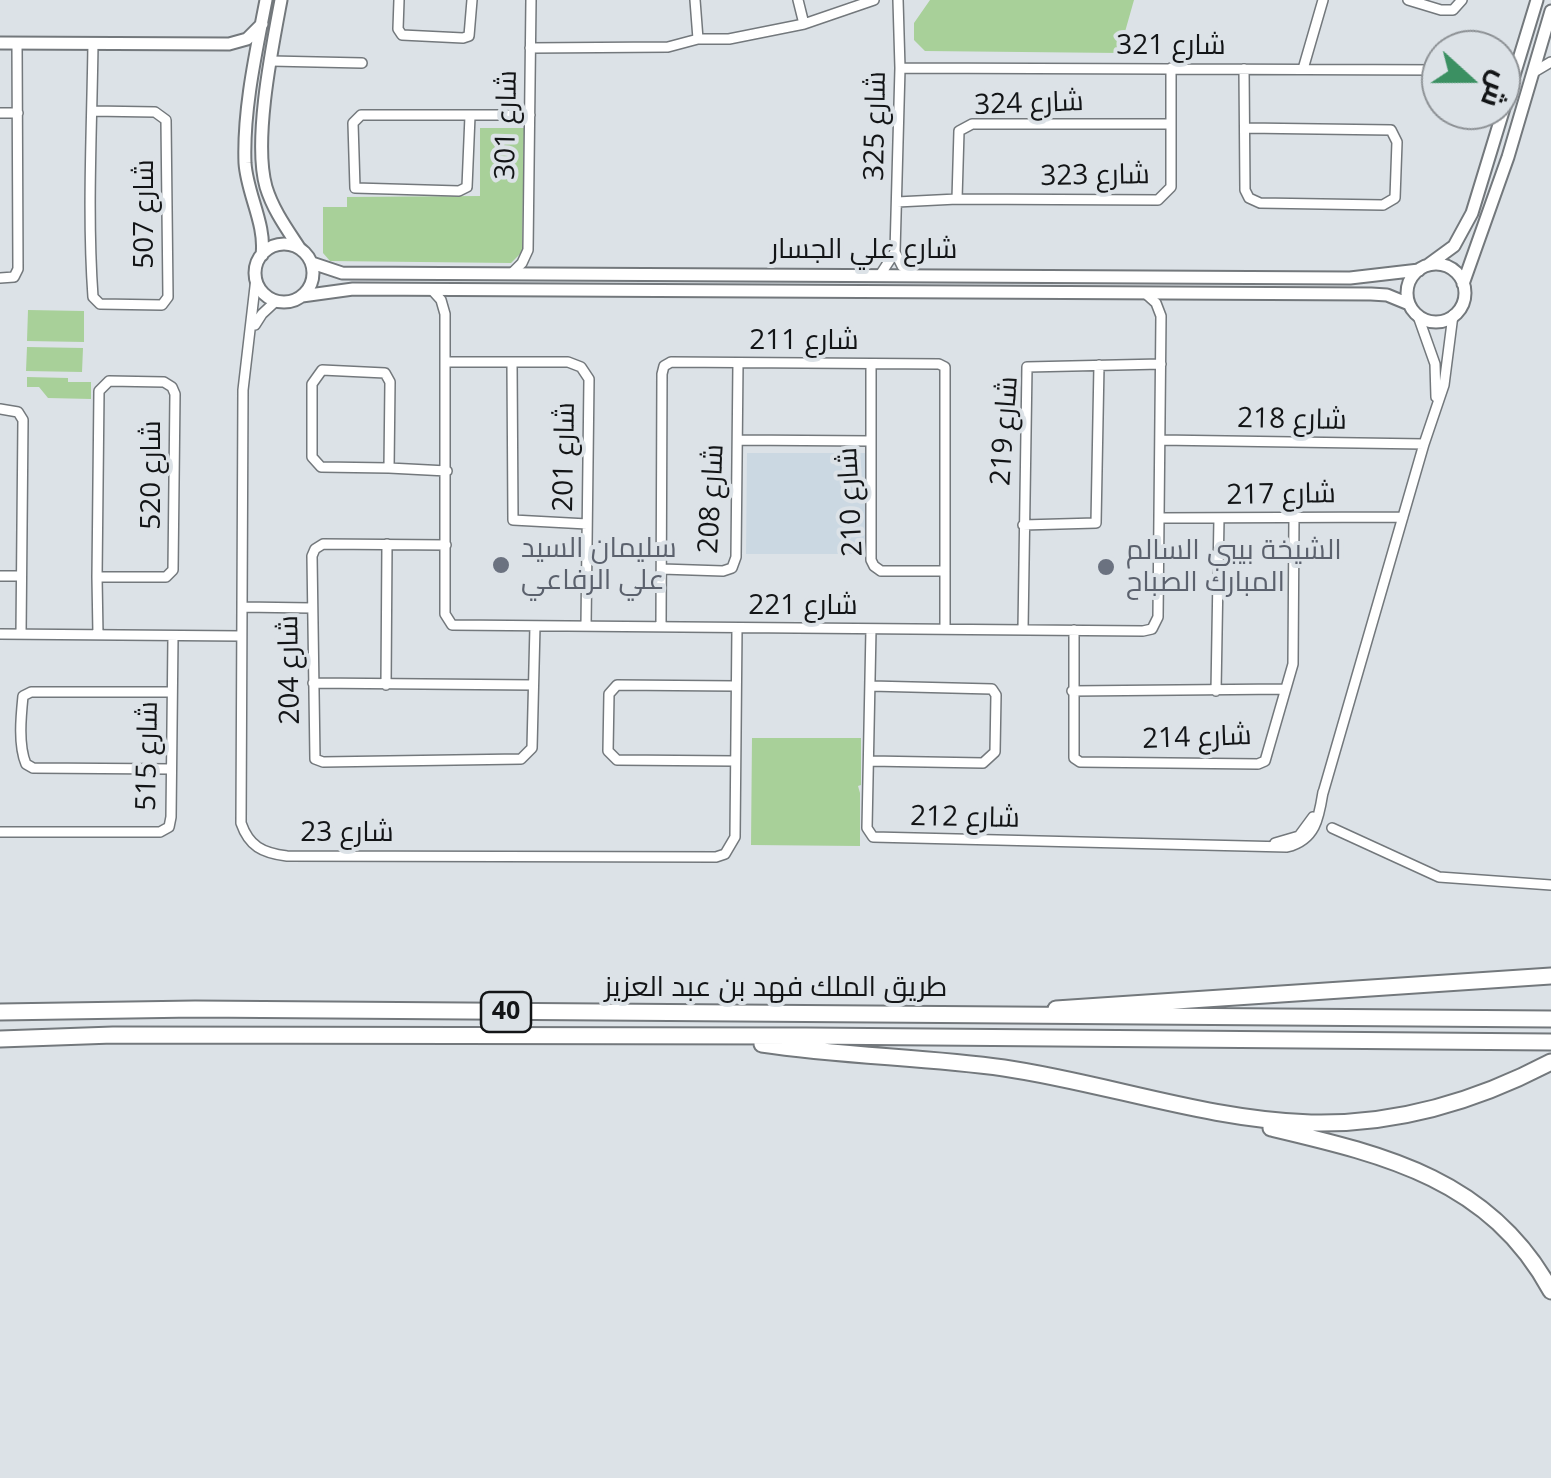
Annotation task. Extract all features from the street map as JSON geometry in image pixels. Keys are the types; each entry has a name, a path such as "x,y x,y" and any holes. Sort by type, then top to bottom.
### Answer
{"highway":[{"path":"1012,1015 1088,1005 1551,976"},
{"name":"طريق الملك فهد بن عبد العزيز","path":"0,1012 195,1009 1551,1019"},
{"name":"طريق الملك فهد بن عبد العزيز","path":"0,1039 113,1035 1551,1042"},
{"path":"714,1037 804,1050 1005,1068 1256,1118 1326,1123 1426,1110 1508,1084 1551,1062"},
{"path":"1140,1096 1378,1155 1421,1171 1488,1212 1524,1250 1551,1290"}],"street":[{"path":"266,0 245,160 249,191 262,233 256,278 263,293 276,301 288,302 302,296 312,281 312,262 278,214 264,180 263,129 282,0"},
{"path":"398,0 398,29 402,35 463,38 472,30 472,0"},
{"name":"شارع 301","path":"528,250 531,0"},
{"path":"695,0 698,39"},
{"path":"798,0 804,24"},
{"path":"530,48 668,47 698,39 729,39 804,24 874,0"},
{"name":"شارع 325","path":"895,252 898,0"},
{"path":"1303,69 1323,0"},
{"path":"1408,0 1441,10 1453,10 1462,0"},
{"path":"1521,55 1537,0"},
{"path":"1498,130 1472,213 1454,246 1409,282 1409,304 1418,316 1436,322 1454,316 1463,301 1463,284 1487,221 1551,11"},
{"path":"0,43 230,44 246,38 262,24"},
{"path":"1534,72 1551,58 1543,39"},
{"name":"شارع 507","path":"92,112 152,112 162,115 167,123 168,297 162,305 100,304 94,300 92,112 94,43"},
{"path":"0,278 12,278 18,272 17,44"},
{"path":"230,44 245,52 255,66"},
{"path":"271,61 362,63"},
{"name":"شارع 321","path":"900,68 1421,70"},
{"name":"شارع 323","path":"896,202 1158,200 1170,186 1171,68"},
{"path":"1244,69 1246,190 1252,201 1383,205 1395,198 1398,142 1390,130 1246,128"},
{"path":"0,113 18,113"},
{"path":"470,116 467,187 459,191 355,188 356,117 530,115"},
{"name":"شارع 324","path":"957,199 958,132 972,124 1170,124"},
{"path":"1472,213 1487,221"},
{"path":"262,255 276,245 300,249"},
{"path":"512,273 528,250"},
{"path":"528,250 543,273"},
{"path":"880,275 895,252"},
{"path":"895,252 902,266 915,275"},
{"name":"شارع علي الجسار","path":"312,262 342,273 1001,276 1366,277 1423,267"},
{"path":"1423,267 1437,264 1453,270 1463,284"},
{"path":"602,273 606,282 602,290"},
{"path":"639,290 640,274"},
{"path":"1000,292 1001,276"},
{"path":"1015,292 1012,283 1016,276"},
{"path":"1301,294 1302,277"},
{"name":"شارع 23","path":"256,278 243,390 240,822 248,840 265,852 287,856 725,854 735,837 736,628"},
{"name":"شارع علي الجسار","path":"302,296 340,289 1379,294 1409,304"},
{"name":"شارع 221","path":"430,289 441,300 444,314 445,614 448,621 460,627 1143,632 1155,626 1158,617 1161,316"},
{"path":"444,314 459,289"},
{"path":"1143,293 1156,303 1161,316"},
{"path":"1161,316 1175,293"},
{"name":"شارع 23","path":"250,337 262,314 276,301"},
{"name":"شارع 212","path":"1418,316 1436,364 1436,405"},
{"name":"شارع 212","path":"871,628 867,828 873,837 1267,844 1293,839 1304,832 1323,792 1446,375 1454,316"},
{"name":"شارع 201","path":"446,362 568,362 581,366 588,379 586,626"},
{"name":"شارع 211","path":"661,626 664,366 671,362 945,367 945,628"},
{"name":"شارع 208","path":"662,569 732,568 736,557 738,363"},
{"path":"512,364 513,520 587,524"},
{"name":"شارع 210","path":"871,364 874,566 881,570 945,571"},
{"name":"شارع 219","path":"1023,629 1025,372 1032,365 1162,364"},
{"path":"1023,525 1096,524 1099,365"},
{"path":"389,468 390,382 384,373 322,370 312,384 312,457 316,464 321,467 447,470"},
{"name":"شارع 520","path":"97,577 166,577 173,570 175,394 172,386 164,382 109,382 99,391 97,577 98,635"},
{"path":"0,409 18,412 23,420 20,634"},
{"path":"738,440 870,442"},
{"name":"شارع 218","path":"1160,440 1424,444"},
{"name":"شارع 214","path":"1074,630 1074,758 1080,762 1258,764 1269,754 1293,664 1294,517"},
{"name":"شارع 217","path":"1160,518 1403,517"},
{"path":"1216,691 1218,518"},
{"name":"شارع 204","path":"446,545 323,544 315,549 315,759 521,759 532,748 534,626"},
{"path":"386,544 386,685"},
{"path":"0,576 21,576"},
{"path":"242,607 312,608"},
{"path":"0,634 241,636"},
{"name":"شارع 515","path":"0,832 160,832 169,827 173,636"},
{"path":"313,683 533,685"},
{"path":"735,686 617,685 609,694 608,732 608,752 617,760 735,761"},
{"path":"870,761 983,762 996,752 996,695 992,689 871,686"},
{"path":"1072,691 1285,689"},
{"path":"171,769 33,768 23,756 22,706 24,696 31,692 172,692"},
{"path":"1332,828 1439,877 1551,885"}],"shaded area":[{"path":"747,453 866,453 865,554 746,554"}],"green space":[{"path":"930,0 1134,0 1119,53 925,51 914,40 914,23"},
{"path":"480,128 524,128 522,252 511,263 330,261 323,253 323,207 347,207 347,197 480,196"},
{"path":"28,310 84,311 84,342 27,341"},
{"path":"27,347 83,348 82,372 26,371"},
{"path":"27,377 91,382 91,399 48,398 39,387 27,387"},
{"path":"752,738 861,738 860,846 751,845"}],"place":[{"name":"سليمان السيد علي الرفاعي","path":"501,565"},
{"name":"الشيخة بيبي السالم المبارك الصباح","path":"1106,567"}]}
